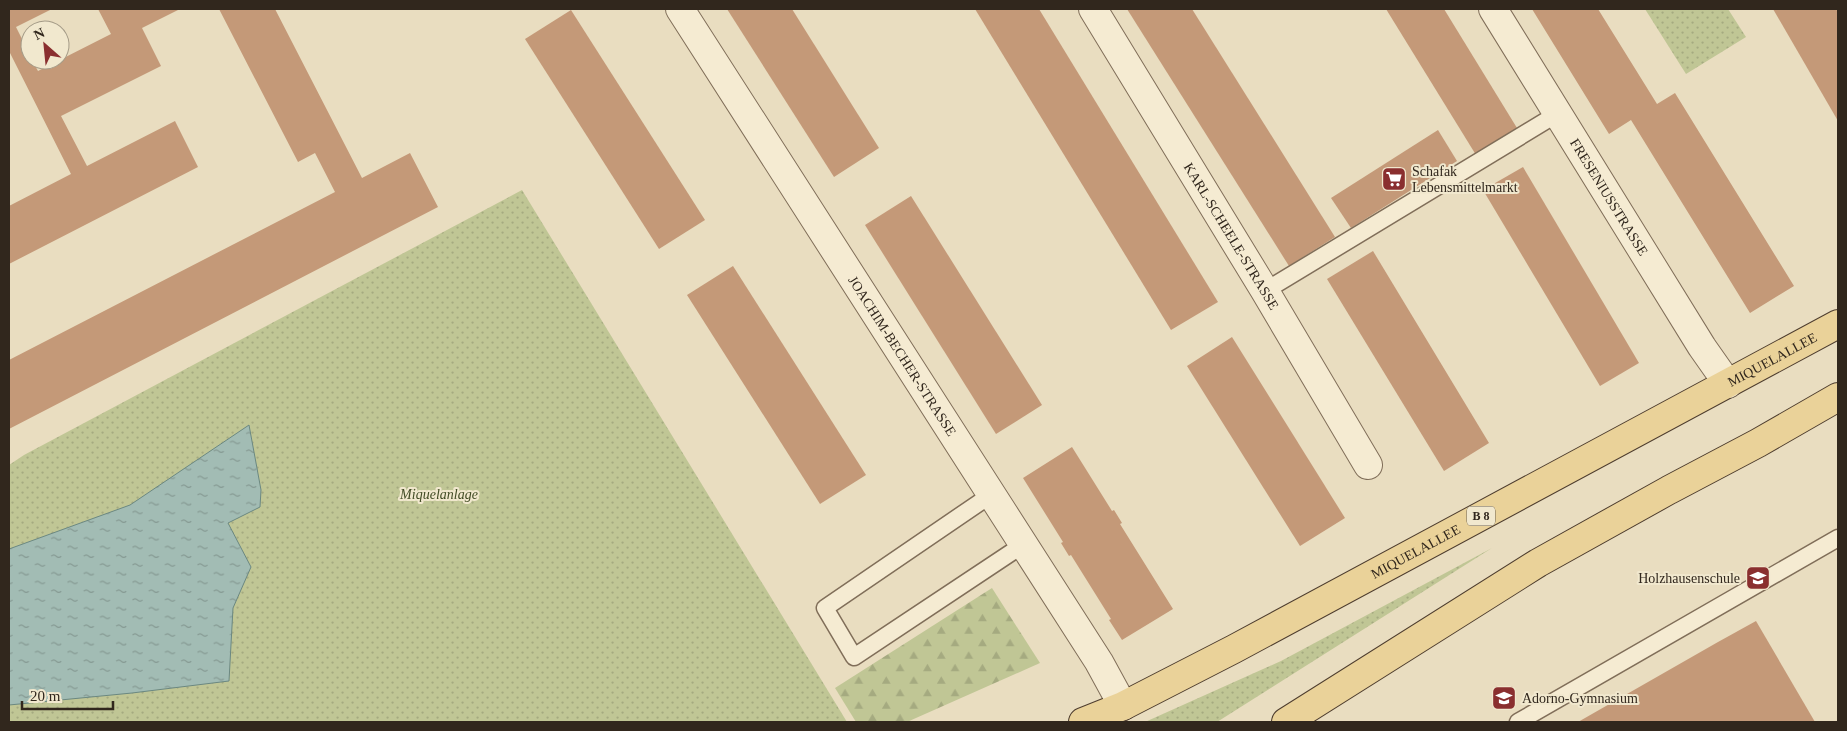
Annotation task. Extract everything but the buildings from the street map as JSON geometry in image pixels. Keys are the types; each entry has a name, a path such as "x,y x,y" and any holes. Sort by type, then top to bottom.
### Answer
{"main road":[{"name":"MIQUELALLEE","path":"1123,706 1243,644 1838,324"},
{"path":"1286,722 1538,563 1758,443 1838,397"},
{"name":"B 8","path":"1083,722 1123,706"}],"street":[{"name":"JOACHIM-BECHER-STRASSE","path":"680,9 1099,662 1123,706"},
{"name":"KARL-SCHEELE-STRASSE","path":"1093,9 1265,291 1368,465"},
{"name":"FRESENIUSSTRASSE","path":"1493,9 1697,339 1728,384"}],"lane":[{"path":"1265,291 1557,114"},
{"path":"992,494 825,608 854,657 1024,544"},
{"path":"1518,722 1838,538"}],"green space":[{"path":"1645,9 1728,9 1746,37 1686,74"},
{"name":"Miquelanlage","path":"522,190 847,722 9,722 9,465 24,455"},
{"path":"1492,548 1217,722 1145,722 1281,661"},
{"path":"992,588 1040,663 907,722 856,722 835,688"}],"water":[{"path":"249,425 261,490 260,507 228,523 251,567 233,608 229,681 9,705 9,549 130,505"}],"place":[{"name":"Schafak Lebensmittelmarkt","path":"1394,179"},
{"name":"Holzhausenschule","path":"1758,578"},
{"name":"Adorno-Gymnasium","path":"1504,698"}]}
